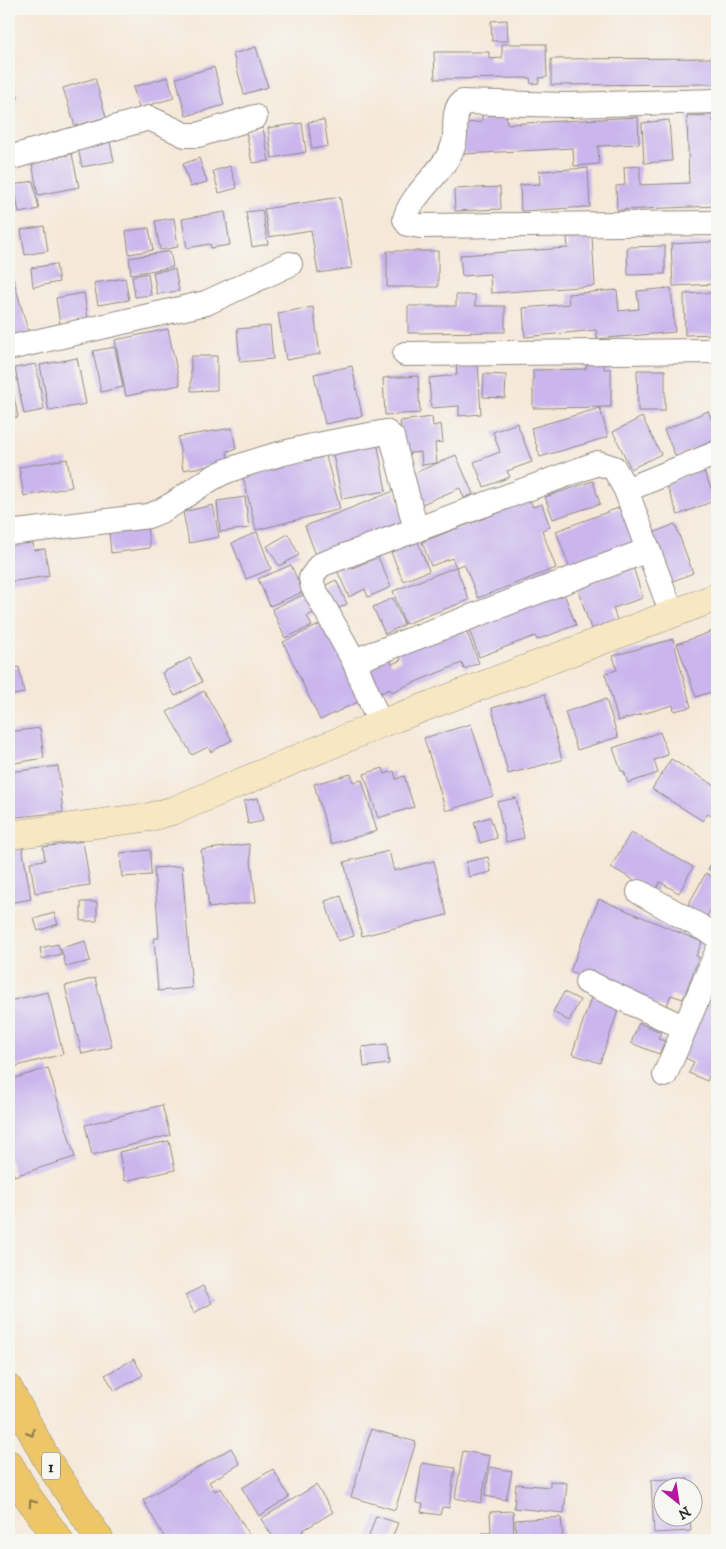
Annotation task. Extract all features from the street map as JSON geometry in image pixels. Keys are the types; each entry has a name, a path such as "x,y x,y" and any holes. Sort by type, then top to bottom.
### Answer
{"highway":[{"name":"1","path":"9,1389 47,1460 100,1540"},
{"name":"1","path":"9,1464 28,1497 59,1540"}],"street":[{"path":"717,101 566,106 462,102 457,108 455,141 451,151 427,183 405,219 408,224 420,226 717,223"},
{"path":"9,158 149,118 186,135 194,136 255,116"},
{"path":"9,348 206,303 290,264"},
{"path":"405,354 717,351"},
{"path":"9,533 148,516 168,508 225,472 309,445 386,432 392,437 416,530"},
{"path":"626,490 717,454"},
{"path":"380,724 354,661 313,587 311,578 320,565 598,463 614,468 626,490 672,614"},
{"path":"354,661 648,550"},
{"path":"9,835 150,816 175,810 380,724 717,596"},
{"path":"639,892 717,936"},
{"path":"665,1074 717,952"},
{"path":"587,982 685,1028"}],"building":[{"path":"507,20 508,41 492,41 491,21"},
{"path":"502,44 546,44 547,77 539,78 539,83 531,84 530,78 435,79 434,52 489,52 489,59 502,58"},
{"path":"256,47 268,87 244,94 233,54"},
{"path":"717,58 717,84 551,85 551,59"},
{"path":"9,67 18,98 9,100"},
{"path":"214,67 224,105 186,116 176,78"},
{"path":"168,77 174,98 139,108 133,87"},
{"path":"95,78 106,117 75,126 63,88"},
{"path":"506,113 507,124 638,117 639,144 598,146 599,164 574,166 573,148 464,154 462,123 482,122 482,114"},
{"path":"713,115 713,122 717,122 717,206 617,210 616,186 625,185 624,167 640,166 640,185 689,183 687,116"},
{"path":"324,120 328,146 312,149 308,122"},
{"path":"669,120 672,161 644,163 642,123"},
{"path":"302,123 306,152 272,158 268,128"},
{"path":"263,128 269,161 252,163 246,131"},
{"path":"110,142 114,161 82,167 78,148"},
{"path":"72,154 79,187 38,195 32,163"},
{"path":"199,158 207,182 190,187 183,164"},
{"path":"230,166 237,188 219,193 213,171"},
{"path":"588,168 590,207 521,211 520,185 540,184 539,171"},
{"path":"33,181 39,209 19,213 14,185"},
{"path":"500,187 501,209 455,211 454,189"},
{"path":"340,197 352,268 318,273 311,230 269,237 264,209"},
{"path":"262,210 268,244 252,247 246,212"},
{"path":"225,212 230,245 211,248 210,244 187,248 182,219"},
{"path":"174,218 178,247 160,250 155,221"},
{"path":"44,226 48,251 25,255 21,230"},
{"path":"149,228 153,250 129,254 126,231"},
{"path":"592,236 595,286 491,293 490,274 462,276 460,255 568,248 567,237"},
{"path":"717,242 717,284 673,286 671,244"},
{"path":"665,246 665,274 628,275 627,247"},
{"path":"170,251 173,267 131,274 129,258"},
{"path":"387,251 438,251 438,287 387,287"},
{"path":"9,264 29,334 9,339"},
{"path":"56,264 59,282 33,287 31,268"},
{"path":"175,269 179,291 157,294 153,272"},
{"path":"148,273 151,295 135,297 132,276"},
{"path":"125,278 129,300 98,305 94,283"},
{"path":"671,288 675,332 597,339 596,330 525,337 523,308 569,304 568,294 617,290 619,311 639,309 637,291"},
{"path":"84,293 88,319 60,324 56,298"},
{"path":"717,293 717,334 685,335 684,294"},
{"path":"456,295 475,295 475,306 505,306 505,332 408,333 408,306 456,306"},
{"path":"313,307 320,354 286,360 278,313"},
{"path":"270,326 273,359 240,362 237,329"},
{"path":"168,329 180,385 126,396 115,340"},
{"path":"115,347 123,387 101,392 93,351"},
{"path":"191,356 217,356 217,390 191,391"},
{"path":"77,358 86,404 49,411 40,365"},
{"path":"587,360 604,360 604,369 611,369 611,407 533,408 533,370 586,369"},
{"path":"478,362 481,414 459,416 459,406 431,408 429,378 457,375 456,363"},
{"path":"36,364 44,410 24,414 15,368"},
{"path":"352,366 362,416 325,424 314,374"},
{"path":"637,370 665,370 665,411 638,411"},
{"path":"9,372 18,417 9,419"},
{"path":"484,374 506,375 505,398 483,397"},
{"path":"418,376 420,413 385,415 383,378"},
{"path":"600,408 608,437 540,457 531,428"},
{"path":"708,411 717,432 717,439 676,457 664,430"},
{"path":"432,417 433,426 441,424 443,442 435,443 437,463 422,465 421,452 404,454 400,421"},
{"path":"642,417 661,454 631,469 613,432"},
{"path":"517,423 532,462 507,471 510,477 484,487 474,462 500,452 493,432"},
{"path":"232,428 236,449 227,451 229,463 183,470 178,437"},
{"path":"377,441 386,491 342,499 332,450"},
{"path":"304,454 306,461 326,456 340,509 256,530 243,477 269,463 270,470 285,466 284,460"},
{"path":"456,455 473,494 464,498 460,488 415,507 403,478"},
{"path":"67,459 72,487 24,496 19,467"},
{"path":"703,469 716,500 678,515 666,484"},
{"path":"593,481 600,504 553,519 545,497"},
{"path":"394,491 405,520 316,555 305,526"},
{"path":"245,497 249,528 220,532 217,501"},
{"path":"530,500 533,507 542,504 550,527 542,530 556,568 478,598 464,564 456,567 452,558 431,566 422,542"},
{"path":"213,505 219,537 189,543 183,512"},
{"path":"621,507 635,545 570,569 556,531"},
{"path":"675,524 693,573 663,585 645,536"},
{"path":"147,527 150,548 111,553 109,532"},
{"path":"257,532 271,569 246,579 232,543"},
{"path":"288,534 299,555 279,566 267,546"},
{"path":"32,539 34,550 45,549 49,576 9,582 9,542"},
{"path":"418,542 429,571 403,581 391,552"},
{"path":"378,557 391,587 368,597 365,589 349,597 336,568 347,562 350,569"},
{"path":"291,565 303,592 270,606 258,579"},
{"path":"456,567 469,600 405,624 393,591"},
{"path":"633,567 643,598 613,608 617,620 591,629 577,587"},
{"path":"336,580 347,604 333,611 322,587"},
{"path":"563,591 576,625 537,640 535,636 479,657 468,627"},
{"path":"307,593 316,612 307,616 312,626 285,638 272,609"},
{"path":"393,598 404,625 385,634 373,607"},
{"path":"325,622 362,700 320,720 283,642"},
{"path":"464,625 479,663 464,669 462,663 391,692 390,689 373,696 361,665 388,654 392,664 401,660 398,652"},
{"path":"713,631 717,643 717,690 696,697 677,644"},
{"path":"673,639 691,707 674,711 673,705 618,721 605,673 617,670 613,656"},
{"path":"190,658 202,682 175,696 162,673"},
{"path":"19,667 24,693 9,696 9,669"},
{"path":"204,691 232,740 211,752 208,747 192,755 167,712"},
{"path":"545,694 562,760 508,774 492,708"},
{"path":"606,699 618,737 577,750 565,712"},
{"path":"471,724 493,796 446,811 424,738"},
{"path":"40,728 44,758 9,764 9,732"},
{"path":"660,732 668,755 654,760 658,773 628,783 624,771 621,771 613,748"},
{"path":"671,759 717,787 716,819 708,814 703,821 652,789"},
{"path":"58,766 63,812 9,818 9,772"},
{"path":"383,768 385,774 394,771 396,779 404,776 414,807 378,818 364,774"},
{"path":"351,774 353,782 362,780 377,831 331,844 314,784"},
{"path":"258,798 263,821 248,824 244,801"},
{"path":"516,798 524,838 506,842 497,802"},
{"path":"490,817 497,838 480,843 474,822"},
{"path":"631,832 693,867 679,893 660,882 655,892 611,867"},
{"path":"83,841 90,885 35,893 30,862 45,860 43,847"},
{"path":"249,844 256,902 209,908 201,850"},
{"path":"22,846 31,899 9,903 9,849"},
{"path":"150,850 151,875 122,877 120,853"},
{"path":"389,851 394,871 434,861 447,915 362,936 344,862"},
{"path":"717,854 717,875 708,869"},
{"path":"488,857 491,872 469,877 466,862"},
{"path":"182,866 192,988 158,991 154,938 159,938 154,868"},
{"path":"706,873 717,880 717,895 704,923 684,912"},
{"path":"341,896 354,936 338,941 325,901"},
{"path":"599,899 702,942 696,956 699,957 683,999 671,995 666,1008 570,971"},
{"path":"81,902 97,902 97,921 81,921"},
{"path":"54,913 58,924 38,931 34,919"},
{"path":"85,941 90,961 66,967 61,948"},
{"path":"58,944 61,954 42,959 40,948"},
{"path":"717,976 717,1056 707,1081 689,1073 694,1062 683,1057"},
{"path":"95,978 112,1047 82,1054 65,986"},
{"path":"48,992 63,1054 9,1068 9,1001"},
{"path":"564,992 580,1000 569,1021 553,1012"},
{"path":"592,995 620,1005 600,1063 572,1054"},
{"path":"639,1023 661,1032 658,1039 665,1041 659,1054 631,1043"},
{"path":"387,1044 389,1064 364,1067 362,1047"},
{"path":"48,1068 75,1157 14,1176 9,1157 9,1080"},
{"path":"162,1105 170,1135 92,1155 85,1125"},
{"path":"169,1141 175,1170 125,1181 119,1152"},
{"path":"203,1286 212,1303 194,1313 185,1295"},
{"path":"134,1359 143,1375 115,1391 105,1375"},
{"path":"371,1429 416,1442 395,1510 351,1497"},
{"path":"231,1448 240,1464 209,1482 215,1491 221,1488 252,1540 166,1540 143,1500"},
{"path":"463,1451 490,1456 481,1503 455,1498"},
{"path":"422,1463 455,1468 449,1508 442,1507 440,1515 421,1512 423,1504 416,1503"},
{"path":"490,1467 512,1471 506,1500 485,1496"},
{"path":"273,1469 289,1497 259,1516 242,1488"},
{"path":"651,1480 654,1480 654,1526 691,1526 691,1531 654,1533"},
{"path":"550,1481 567,1483 564,1513 514,1508 516,1484 550,1487"},
{"path":"316,1485 333,1512 302,1531 308,1540 275,1540 261,1519"},
{"path":"513,1511 514,1540 483,1540 482,1533 491,1533 490,1512"},
{"path":"376,1516 398,1523 391,1540 381,1540 369,1536"},
{"path":"561,1517 563,1540 516,1540 515,1520"}]}
